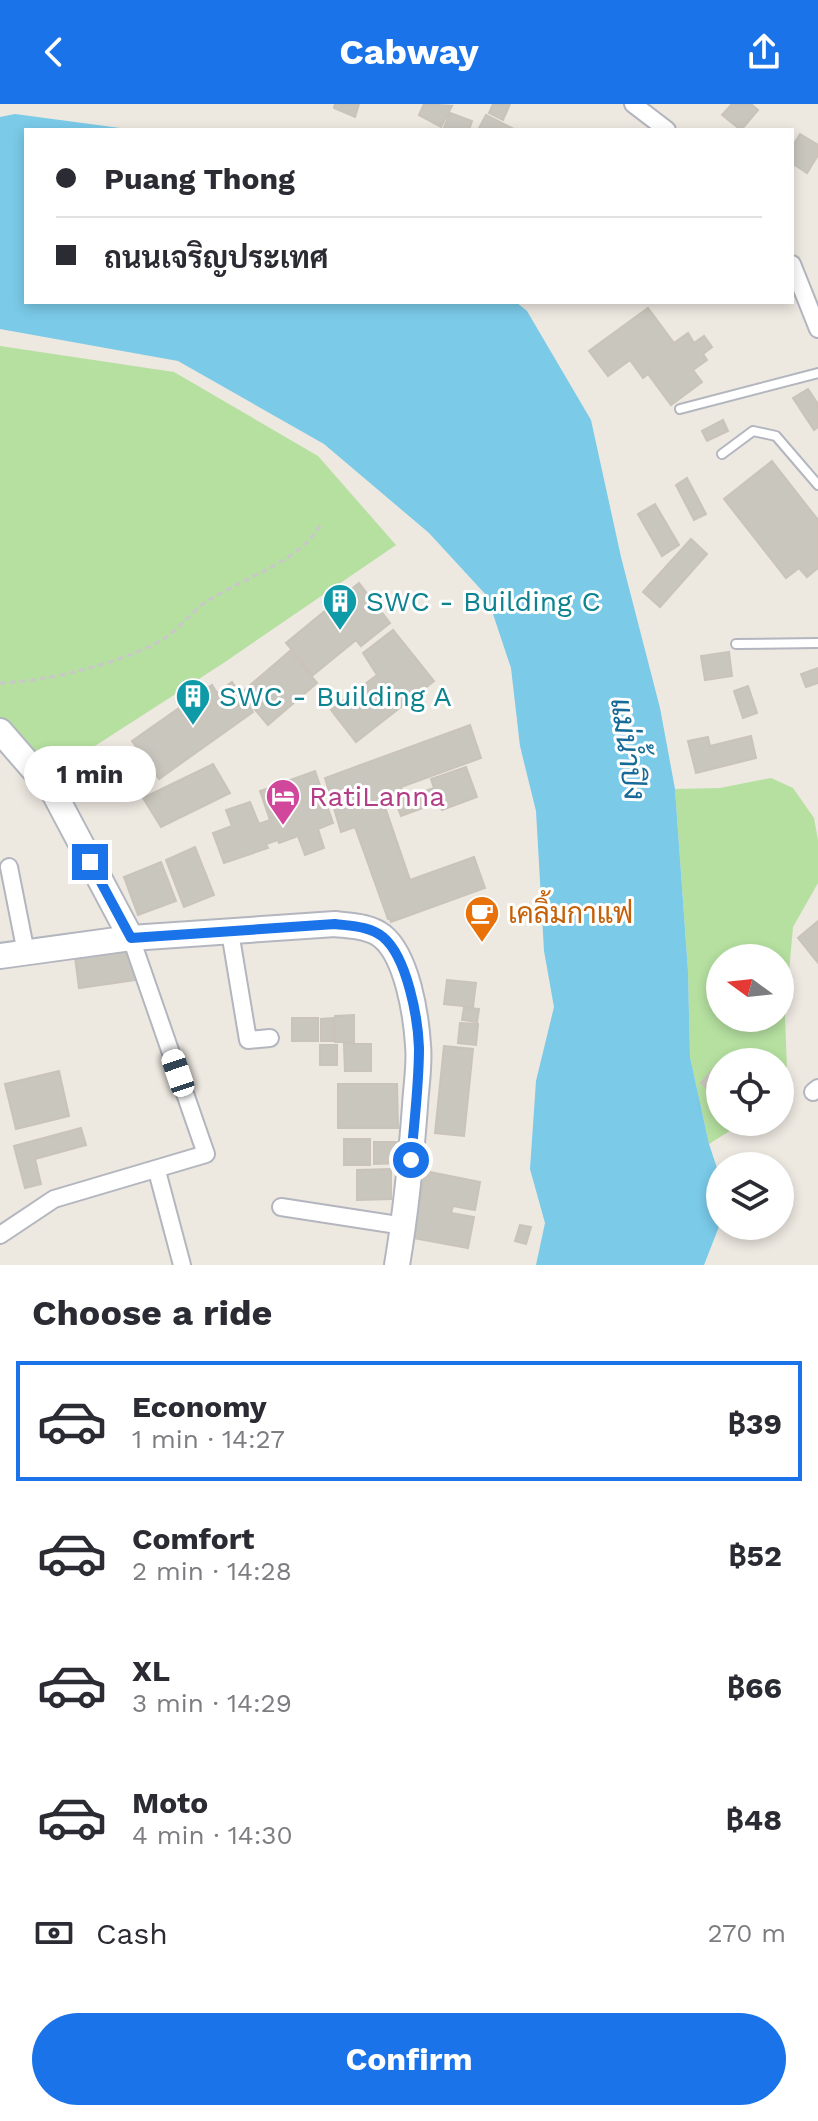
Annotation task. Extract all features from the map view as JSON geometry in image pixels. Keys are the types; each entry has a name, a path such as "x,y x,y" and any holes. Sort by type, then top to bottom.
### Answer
{"street":[{"path":"633,104 664,128"},
{"path":"794,269 818,329"},
{"path":"0,731 54,793 131,938 206,1154 54,1199 0,1235"},
{"path":"9,867 26,953"},
{"path":"0,956 131,938 335,924 361,927 381,935 402,964 419,1047 409,1189 397,1265"},
{"path":"230,932 248,1040 270,1038"},
{"path":"157,1171 182,1265"},
{"path":"281,1207 404,1226"}],"lane":[{"path":"680,409 818,373"},
{"path":"722,454 753,431 776,436 818,485"},
{"path":"736,644 818,643"}],"path":[{"path":"0,683 63,674 122,657 165,638 206,602 297,553 322,523"}],"green space":[{"path":"0,346 174,372 318,456 396,545 222,664 53,773 0,717"},
{"path":"771,778 793,788 814,818 818,840 818,883 793,927 791,944 706,944 706,1032 786,1032 786,1048 706,1048 706,1130 690,1057 688,971 675,789 720,788"},
{"path":"707,1136 722,1136 709,1144"}],"water":[{"name":"แม่น้ำปิง","path":"15,114 120,128 24,128 24,304 518,304 527,311 591,420 621,557 660,708 675,789 688,971 690,1057 712,1152 706,1152 706,1240 714,1240 704,1265 536,1265 545,1223 530,1169 536,1081 554,1007 544,951 536,811 520,746 511,668 487,596 429,533 324,444 178,361 0,329 0,117"}],"building":[{"path":"335,104 359,104 355,117 334,108"},
{"path":"424,104 452,106 441,127 419,115"},
{"path":"493,104 510,104 503,120 489,113"},
{"path":"732,104 751,104 758,110 743,128 722,115"},
{"path":"450,113 472,121 470,128 444,128"},
{"path":"486,115 512,128 479,128"},
{"path":"800,134 818,145 818,155 807,173 794,164 794,144"},
{"path":"648,308 674,343 688,333 694,343 704,336 712,347 703,354 707,360 693,370 702,382 671,405 648,374 643,378 630,360 608,376 589,351"},
{"path":"808,389 818,404 818,427 814,430 793,398"},
{"path":"723,420 728,431 707,441 702,431"},
{"path":"772,461 818,520 818,568 807,577 799,568 786,578 724,499"},
{"path":"687,478 706,514 694,520 676,485"},
{"path":"655,504 679,545 662,556 638,514"},
{"path":"691,539 707,554 660,607 643,592"},
{"name":"SWC - Building C","path":"359,583 390,623 361,646 356,640 313,675 286,643"},
{"path":"393,630 434,681 356,742 331,710 377,675 363,653"},
{"path":"290,651 317,683 268,725 241,693"},
{"path":"729,652 732,676 705,680 701,656"},
{"path":"818,668 818,683 806,687 801,674"},
{"name":"SWC - Building A","path":"232,682 253,712 159,779 132,741 212,685 217,693"},
{"path":"748,686 757,713 743,718 734,691"},
{"path":"470,725 481,758 401,787 405,798 434,788 431,779 466,767 477,797 442,810 439,802 401,816 396,803 385,807 410,880 474,857 485,888 391,922 355,827 341,832 325,778"},
{"path":"751,736 756,758 696,773 688,741 708,737 710,746"},
{"path":"213,764 230,793 161,827 143,798"},
{"path":"315,771 333,823 318,829 324,848 305,855 298,836 266,844 268,848 224,863 213,833 232,826 226,810 250,802 259,824 270,820 260,791"},
{"path":"195,847 214,895 184,907 166,860"},
{"path":"161,862 176,901 138,915 124,877"},
{"path":"818,921 818,963 798,938"},
{"path":"132,949 136,980 79,988 75,957"},
{"path":"447,980 476,983 473,1007 444,1004"},
{"path":"464,1007 479,1009 477,1022 462,1020"},
{"path":"354,1015 354,1042 335,1042 335,1016"},
{"path":"292,1018 318,1018 318,1041 292,1041"},
{"path":"333,1018 333,1041 321,1041 321,1019"},
{"path":"460,1023 478,1024 476,1045 458,1043"},
{"path":"344,1044 371,1044 371,1071 345,1071"},
{"path":"320,1045 337,1045 337,1065 320,1065"},
{"path":"444,1046 473,1049 464,1136 435,1133"},
{"path":"59,1071 69,1116 16,1129 5,1084"},
{"path":"338,1084 397,1084 398,1128 338,1128"},
{"path":"81,1128 86,1145 35,1159 41,1184 25,1188 14,1146"},
{"path":"344,1139 370,1139 370,1165 344,1165"},
{"path":"374,1142 404,1142 404,1163 374,1164"},
{"path":"391,1169 391,1199 357,1200 357,1170"},
{"path":"425,1171 480,1182 475,1210 453,1206 451,1213 474,1217 468,1248 413,1238"},
{"path":"520,1225 531,1227 526,1244 515,1241"}],"place":[{"name":"SWC - Building C","path":"340,632"},
{"name":"SWC - Building A","path":"193,727"},
{"name":"RatiLanna","path":"283,827"},
{"name":"เคลิ้มกาแฟ","path":"482,944"}],"route":[{"path":"90,862 131,938 335,924 361,927 381,935 402,964 419,1047 411,1160"}]}
